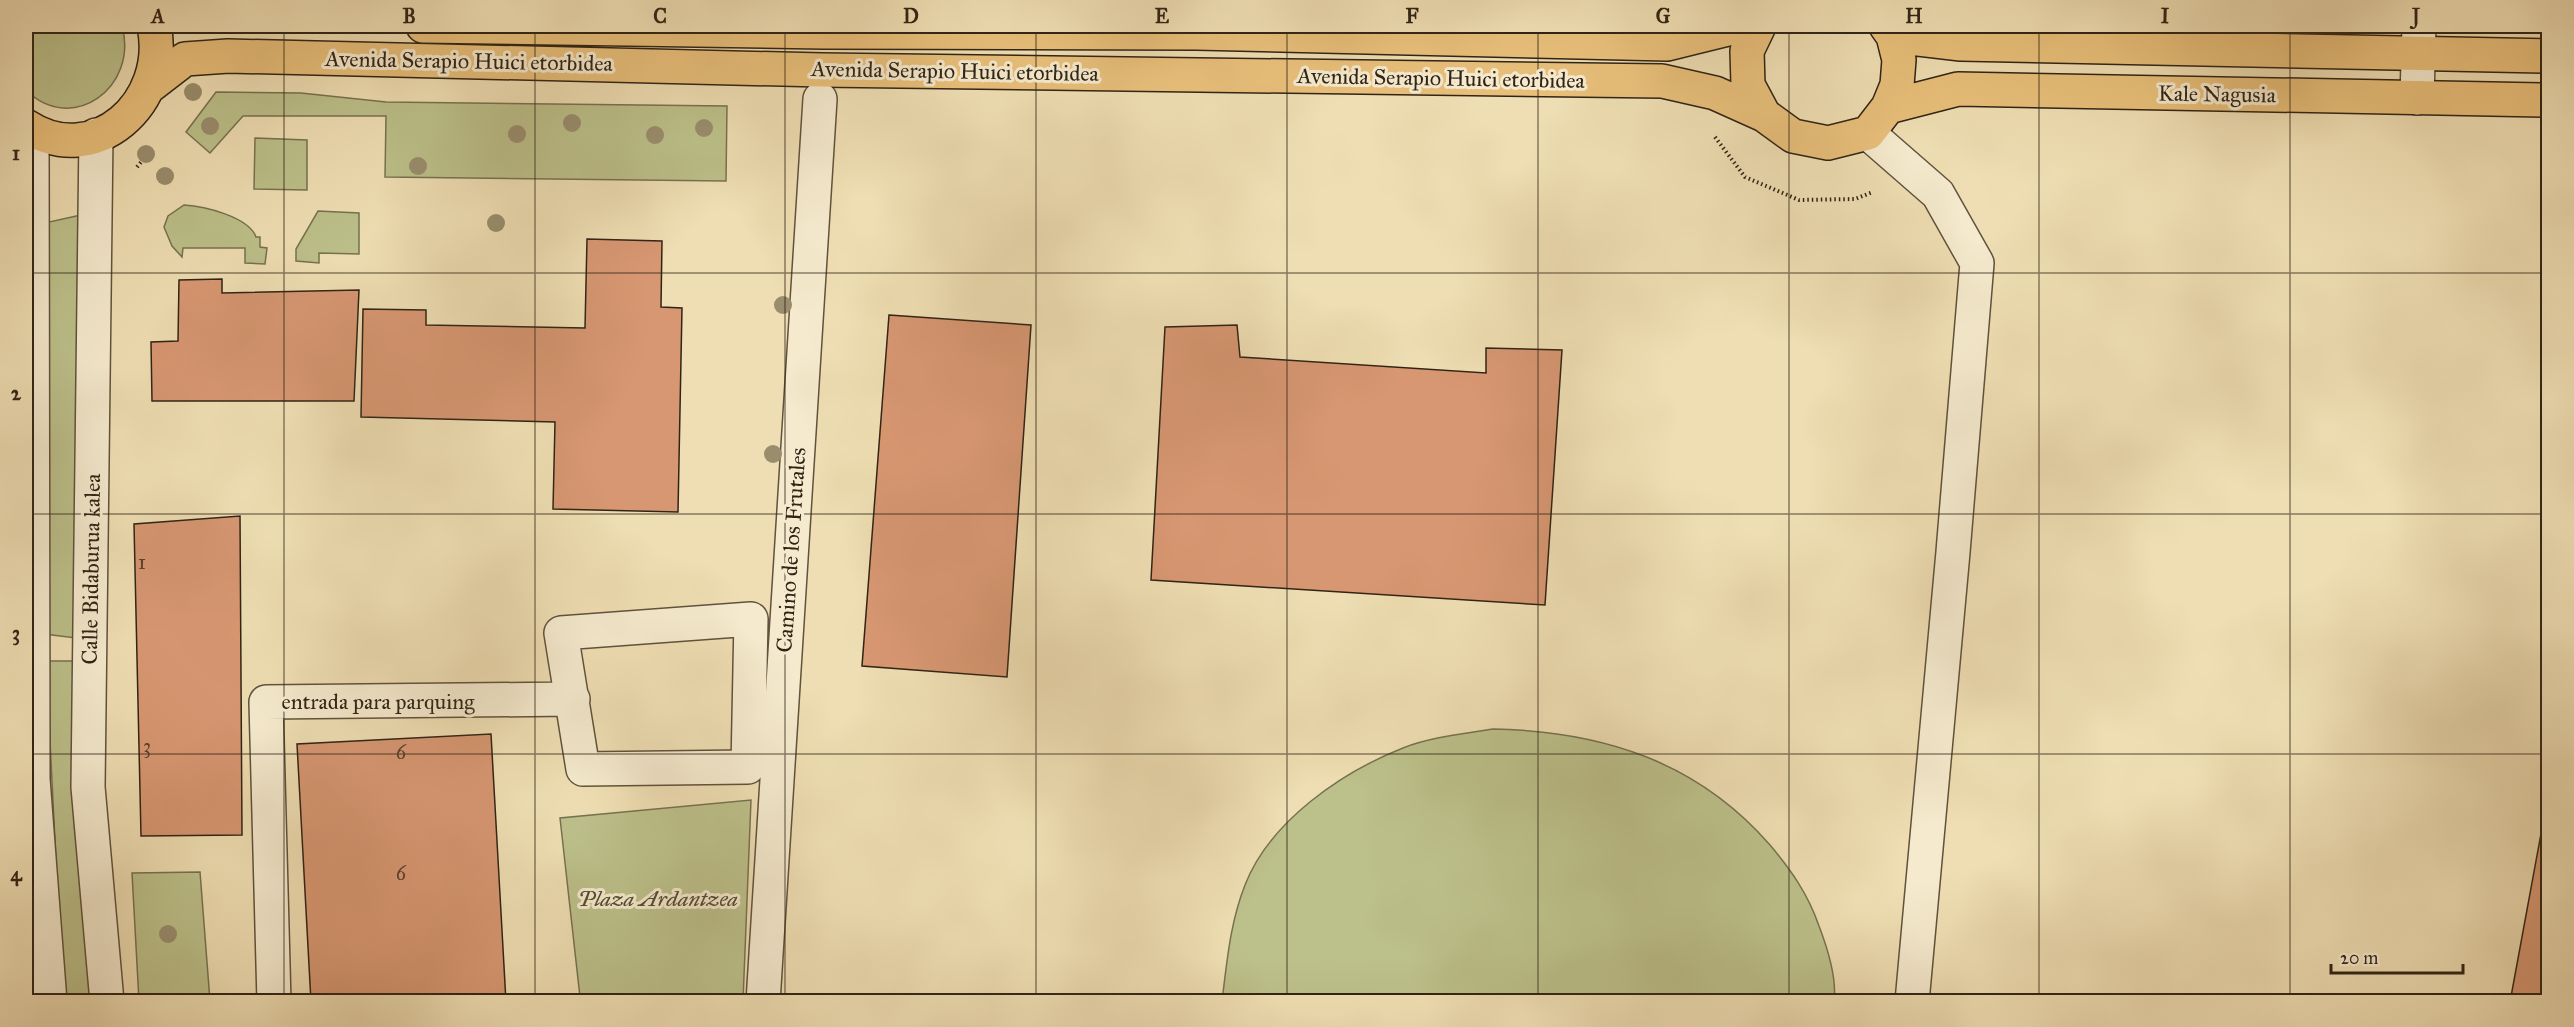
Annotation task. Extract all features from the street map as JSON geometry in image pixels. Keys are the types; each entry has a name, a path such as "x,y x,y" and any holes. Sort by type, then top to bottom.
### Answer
{"main road":[{"path":"29,128 53,137 75,139 96,135 119,124 137,107 150,86 157,65 158,42 154,26"},
{"name":"Avenida Serapio Huici etorbidea","path":"423,26 824,32 1196,29 1667,44 1740,26"},
{"path":"1759,26 1747,51 1748,85 1764,115"},
{"path":"1878,120 1897,85 1899,60 1890,31"},
{"name":"Kale Nagusia","path":"1890,31 1961,44 2419,39 2548,56"},
{"name":"Avenida Serapio Huici etorbidea","path":"150,86 185,59 228,56 822,70 1662,81 1715,93 1764,115"},
{"name":"Kale Nagusia","path":"1764,115 1792,136 1828,143 1878,120 1958,89 2548,100"}],"street":[{"path":"2417,98 2419,39"},
{"name":"Camino de los Frutales","path":"763,1002 820,99"},
{"path":"1878,120 1938,194 1977,263 1912,1002"},
{"path":"29,128 33,779 50,1002"},
{"name":"Calle Bidaburua kalea","path":"96,135 88,788 107,1002"},
{"path":"751,619 748,767 583,769 573,699 561,633 751,619"},
{"name":"entrada para parquing","path":"274,1002 266,702 573,699"}],"path":[{"path":"1713,135 1745,177 1799,200 1856,199 1883,188"},
{"path":"132,172 154,148"}],"green space":[{"path":"26,26 122,26 125,48 121,68 111,85 98,98 81,106 63,108 44,103 26,90"},
{"path":"216,92 301,93 386,102 727,106 726,181 385,177 386,116 243,116 210,153 186,132"},
{"path":"255,138 307,140 307,190 254,189"},
{"path":"184,205 214,210 245,224 256,237 260,237 260,247 267,248 265,264 245,263 245,248 183,248 182,257 172,246 164,227 168,216"},
{"path":"318,211 359,213 359,254 319,253 319,263 296,261 296,249"},
{"path":"81,215 76,638 44,634 49,222"},
{"path":"46,661 75,661 98,1001 63,1001"},
{"path":"1493,729 1572,736 1609,744 1645,756 1679,772 1711,792 1742,816 1778,854 1810,903 1831,963 1834,1001 1222,1001 1232,928 1245,885 1256,862 1290,820 1333,785 1380,758 1425,741"},
{"name":"Plaza Ardantzea","path":"751,800 743,1001 548,1001 580,997 560,818"},
{"path":"200,872 210,1001 139,1001 132,873"}],"building":[{"path":"587,239 662,241 661,307 682,308 678,512 553,509 555,422 361,417 363,309 426,310 426,325 585,328"},
{"path":"222,279 222,293 359,290 354,401 152,401 151,342 178,341 179,280"},
{"path":"889,315 1031,325 1007,677 862,666"},
{"path":"1237,325 1240,357 1486,373 1486,348 1562,350 1545,605 1151,580 1165,327"},
{"path":"240,516 242,835 141,836 134,524"},
{"path":"491,734 506,1002 311,1002 297,744"},
{"path":"2545,812 2548,812 2548,1002 2510,1002"}]}
